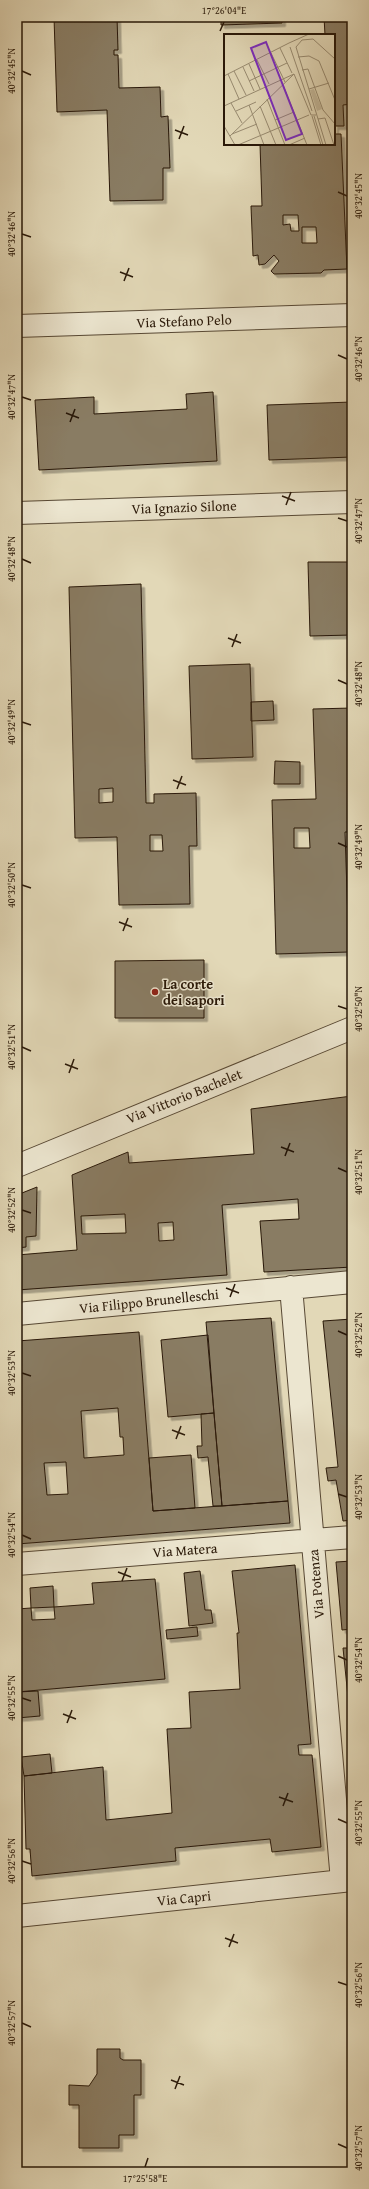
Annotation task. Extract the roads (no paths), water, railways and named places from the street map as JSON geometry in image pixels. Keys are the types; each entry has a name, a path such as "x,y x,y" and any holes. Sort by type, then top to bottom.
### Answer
{"street":[{"name":"Via Stefano Pelo","path":"17,326 352,315"},
{"name":"Via Ignazio Silone","path":"17,512 352,502"},
{"name":"Via Vittorio Bachelet","path":"17,1166 352,1028"},
{"name":"Via Filippo Brunelleschi","path":"17,1314 352,1282"},
{"name":"Via Potenza","path":"290,1287 312,1540 347,1880"},
{"name":"Via Matera","path":"17,1564 352,1537"},
{"name":"Via Capri","path":"17,1916 347,1880"}],"place":[{"name":"La corte dei sapori","path":"155,992"}]}
